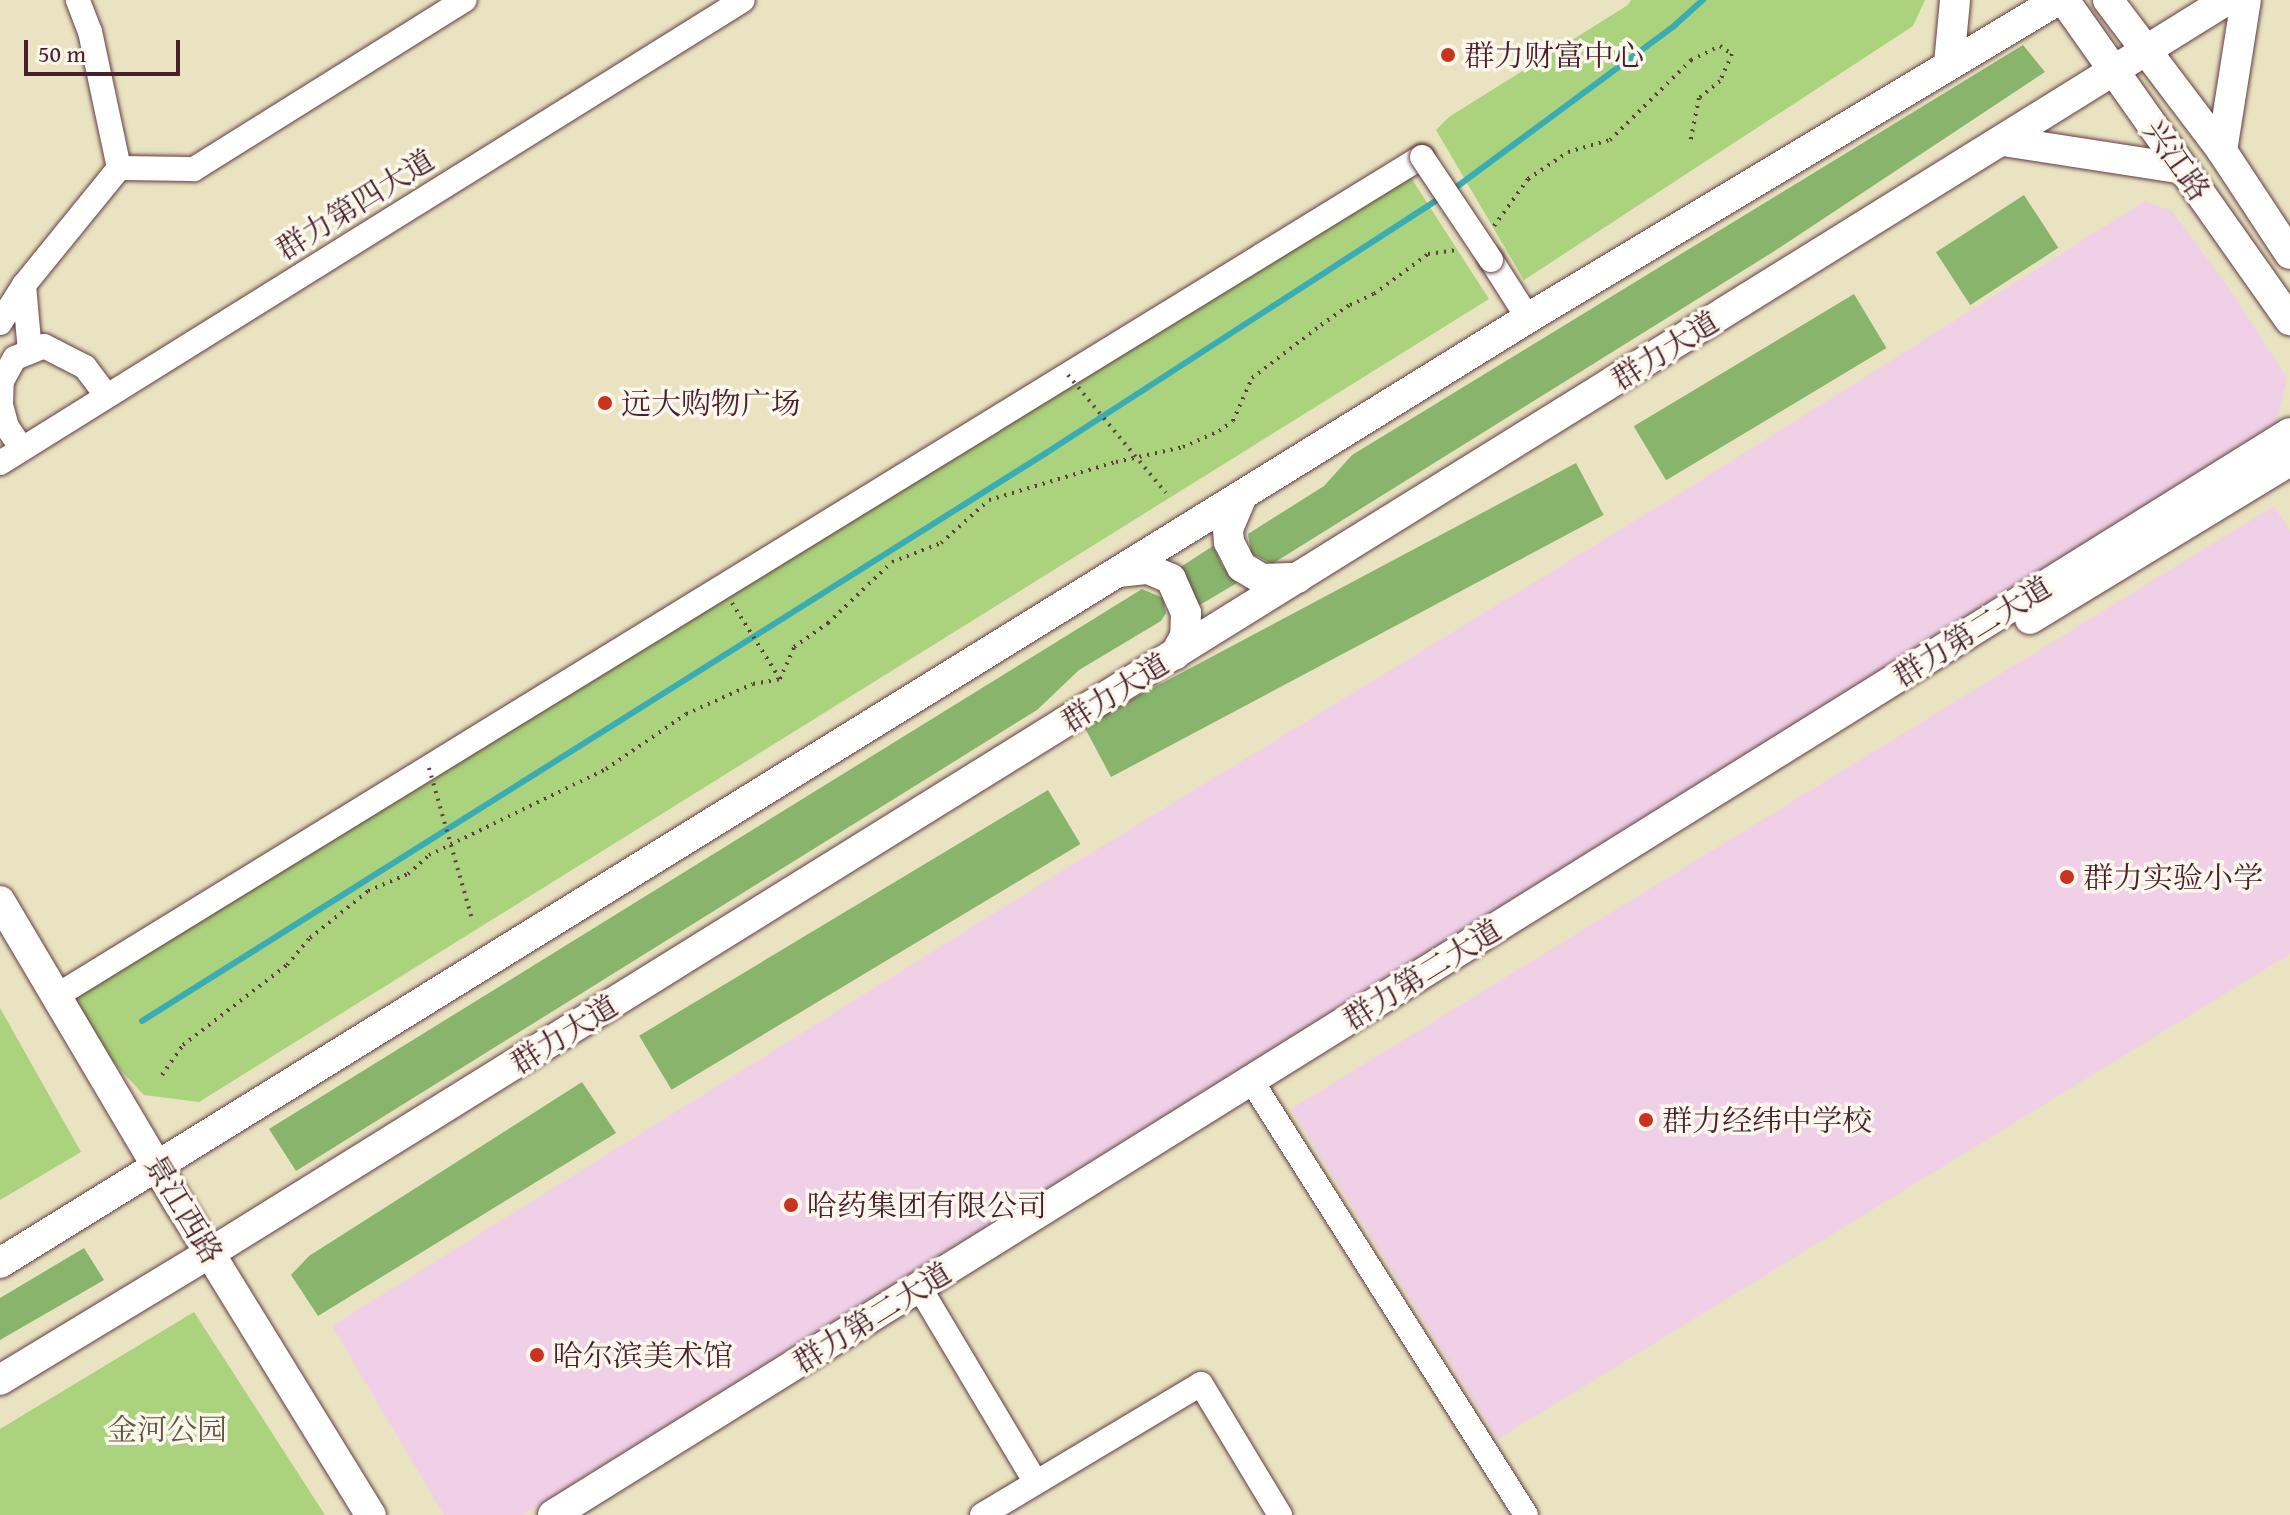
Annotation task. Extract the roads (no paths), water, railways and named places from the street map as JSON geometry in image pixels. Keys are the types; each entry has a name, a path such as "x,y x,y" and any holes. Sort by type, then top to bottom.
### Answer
{"main road":[{"path":"1949,64 1955,0"},
{"path":"0,1263 1528,318 1949,64 2061,0"},
{"name":"兴江路","path":"2061,0 2115,71 2290,320"},
{"name":"兴江路","path":"2108,0 2222,151 2290,254"},
{"name":"群力大道","path":"0,1380 210,1253 2227,0"},
{"path":"2222,151 2246,0"},
{"path":"2003,141 2184,169"},
{"name":"群力第二大道","path":"553,1515 2290,433"},
{"name":"群力第二大道","path":"593,1515 1256,1088 2290,461"},
{"path":"1242,496 1228,529 1229,542 1242,567 1262,579 1298,578"},
{"path":"1117,572 1148,569 1171,579 1183,602 1187,624 1175,655"},
{"name":"景江西路","path":"0,901 371,1515"}],"street":[{"path":"78,0 90,32 119,168"},
{"path":"119,168 194,169 464,0"},
{"name":"群力第四大道","path":"0,463 743,0"},
{"path":"58,995 1422,157 1528,318"},
{"path":"0,323 24,285 119,168"},
{"path":"24,285 30,352"},
{"path":"22,449 7,427 1,404 2,381 15,358 44,346 85,367 107,396"},
{"path":"1256,1088 1526,1515"},
{"path":"927,1300 1035,1481"},
{"path":"982,1515 1201,1384 1280,1515"}],"waterway":[{"path":"1451,191 1675,25 1703,0"},
{"path":"142,1021 1046,453 1442,197"}],"place":[{"name":"群力财富中心","path":"1448,55"},
{"name":"远大购物广场","path":"605,403"},
{"name":"群力实验小学","path":"2067,877"},
{"name":"群力经纬中学校","path":"1646,1120"},
{"name":"哈药集团有限公司","path":"791,1205"},
{"name":"哈尔滨美术馆","path":"537,1355"}],"park label":[{"name":"金河公园","path":"167,1429"}]}
